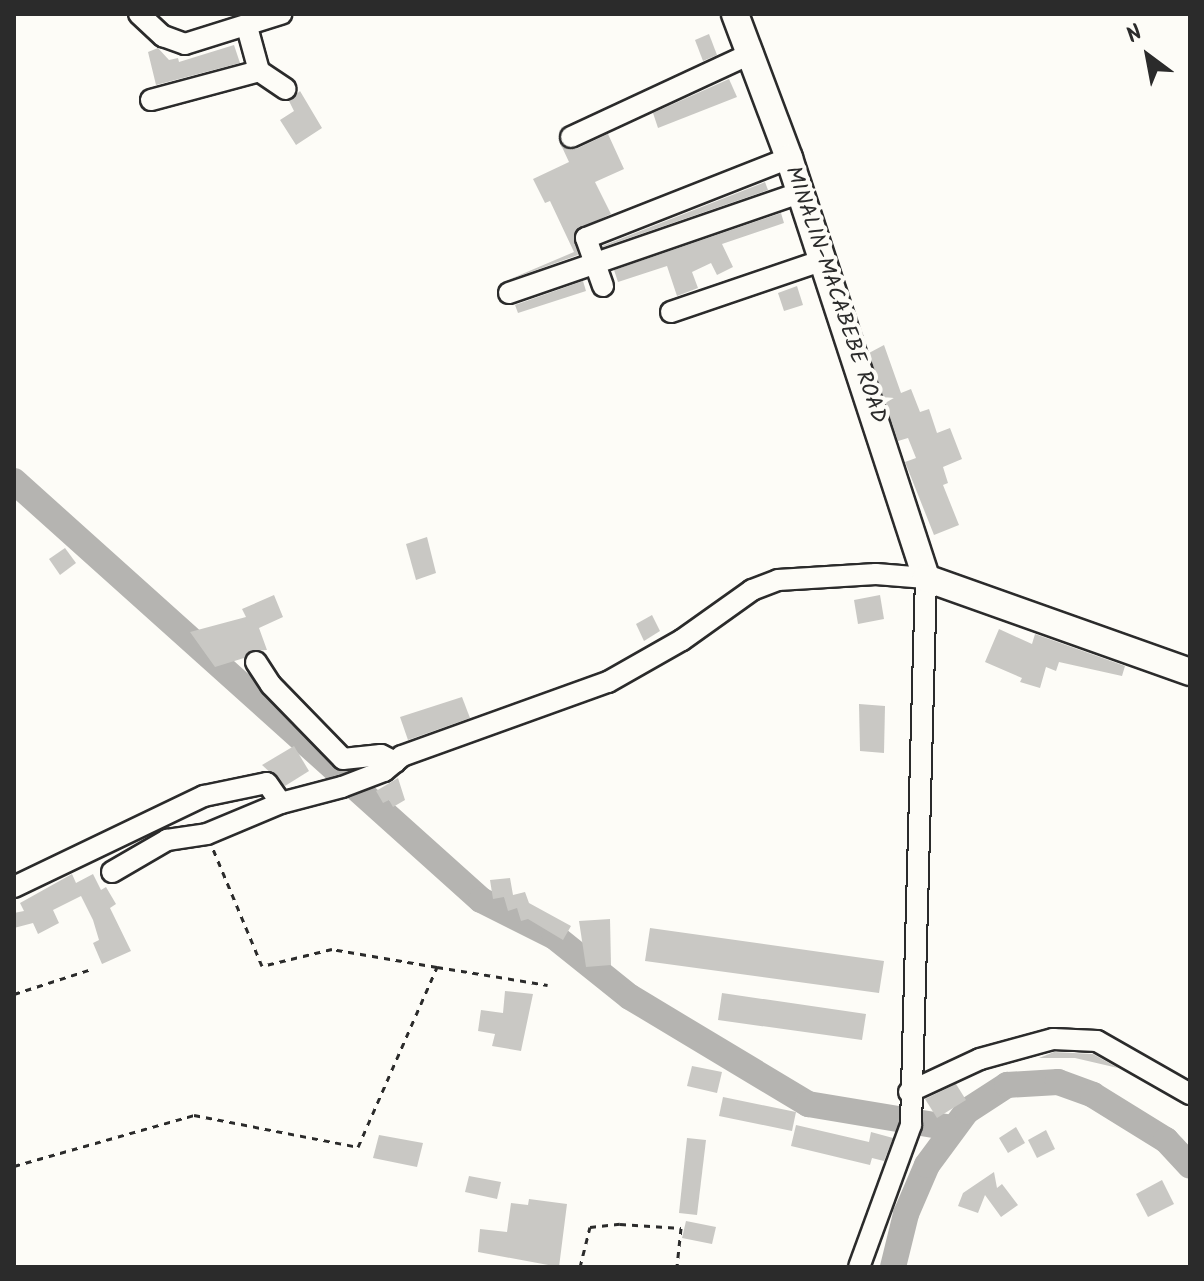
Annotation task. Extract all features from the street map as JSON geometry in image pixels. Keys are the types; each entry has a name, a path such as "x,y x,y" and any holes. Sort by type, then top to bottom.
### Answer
{"main road":[{"name":"MINALIN-MACABEBE ROAD","path":"735,14 752,53 824,260 926,578"},
{"path":"926,578 1190,672"}],"street":[{"path":"139,14 163,36 185,44 281,14"},
{"path":"247,27 259,71 286,89"},
{"path":"571,137 752,53"},
{"path":"151,100 259,71"},
{"path":"603,286 586,238 789,158"},
{"path":"509,293 799,193"},
{"path":"671,312 824,260"},
{"path":"112,872 167,840 207,834 281,803 342,787 608,682 682,640 752,590 778,580 876,574 926,578 909,1092 911,1125 903,1155 871,1223 859,1267"},
{"path":"256,662 271,685 343,759 381,755 389,766"},
{"path":"14,887 214,793 267,783 281,803"},
{"path":"909,1092 980,1059 1053,1039 1097,1041 1190,1094"}],"path":[{"path":"207,834 262,966 332,949 548,985"},
{"path":"14,1166 194,1115 358,1147 437,967"},
{"path":"14,994 92,969"},
{"path":"580,1267 590,1227 620,1224 681,1228 677,1267"}],"building":[{"path":"709,34 717,55 703,61 695,40"},
{"path":"234,45 240,63 156,85 148,52 158,48 169,60 178,58 179,62"},
{"path":"729,79 737,97 658,128 653,113"},
{"path":"300,91 322,128 296,145 280,120 294,111 289,101"},
{"path":"608,134 624,169 595,182 611,214 576,230 578,255 508,280 574,252 550,201 545,203 533,179 569,162 562,147 576,149"},
{"path":"765,182 768,190 602,246"},
{"path":"781,213 784,223 722,244 733,267 717,275 711,263 692,272 698,288 677,296 667,266 618,282 614,270"},
{"path":"583,281 586,291 518,313 515,305"},
{"path":"797,286 803,305 784,311 778,293"},
{"path":"884,345 901,393 911,389 920,412 929,409 937,433 950,428 962,459 943,467 948,483 943,485 959,525 934,535 905,462 916,458 908,438 898,441 869,353"},
{"path":"427,537 436,573 416,580 406,544"},
{"path":"65,548 76,563 60,575 49,559"},
{"path":"274,595 283,617 259,628 267,650 250,651 244,658 215,667 190,632 246,617 242,609"},
{"path":"880,595 884,619 858,624 854,600"},
{"path":"652,615 660,631 644,641 636,624"},
{"path":"999,629 1032,644 1035,634 1125,666 1122,676 1059,662 1056,671 1046,667 1040,688 1020,682 1022,678 985,662"},
{"path":"462,697 470,718 408,740 400,717"},
{"path":"859,704 885,706 884,753 860,751"},
{"path":"294,746 309,771 285,786 262,765"},
{"path":"398,778 405,800 393,807 389,800 383,803 376,791"},
{"path":"72,874 76,883 93,874 101,890 106,887 116,904 110,908 131,951 102,964 93,943 99,940 93,920 81,896 53,910 59,923 38,934 33,923 14,928 14,913 24,911 20,903"},
{"path":"510,878 513,895 525,892 529,903 571,926 563,940 528,919 521,921 517,908 508,911 504,897 493,899 490,880"},
{"path":"610,919 611,965 586,967 579,921"},
{"path":"650,928 884,961 879,993 645,961"},
{"path":"505,991 533,994 521,1051 492,1046 495,1034 478,1031 481,1010 503,1013"},
{"path":"722,993 866,1014 862,1040 718,1020"},
{"path":"1054,1052 1093,1054 1118,1068 1075,1058 1039,1058"},
{"path":"692,1066 722,1072 717,1093 687,1086"},
{"path":"956,1084 966,1100 937,1118 925,1099"},
{"path":"723,1097 796,1112 792,1131 719,1116"},
{"path":"796,1125 869,1142 871,1132 893,1138 884,1161 872,1158 870,1165 791,1146"},
{"path":"1016,1127 1025,1143 1008,1153 999,1138"},
{"path":"1046,1130 1055,1149 1037,1158 1028,1140"},
{"path":"379,1135 423,1143 417,1167 373,1158"},
{"path":"687,1138 706,1140 697,1215 679,1213"},
{"path":"994,1172 997,1188 1002,1184 1018,1205 1001,1217 985,1195 978,1213 958,1206 963,1193"},
{"path":"469,1176 501,1182 497,1199 465,1192"},
{"path":"1162,1180 1174,1204 1148,1217 1136,1194"},
{"path":"529,1199 567,1204 559,1267 478,1252 480,1229 507,1232 511,1203 528,1205"},
{"path":"686,1221 716,1227 712,1244 682,1238"}],"waterway":[{"path":"14,481 481,900 555,937 630,997 808,1104 951,1128"},
{"path":"893,1267 906,1214 927,1165 967,1111 1007,1085 1058,1082 1093,1095 1166,1140 1190,1166"}]}
